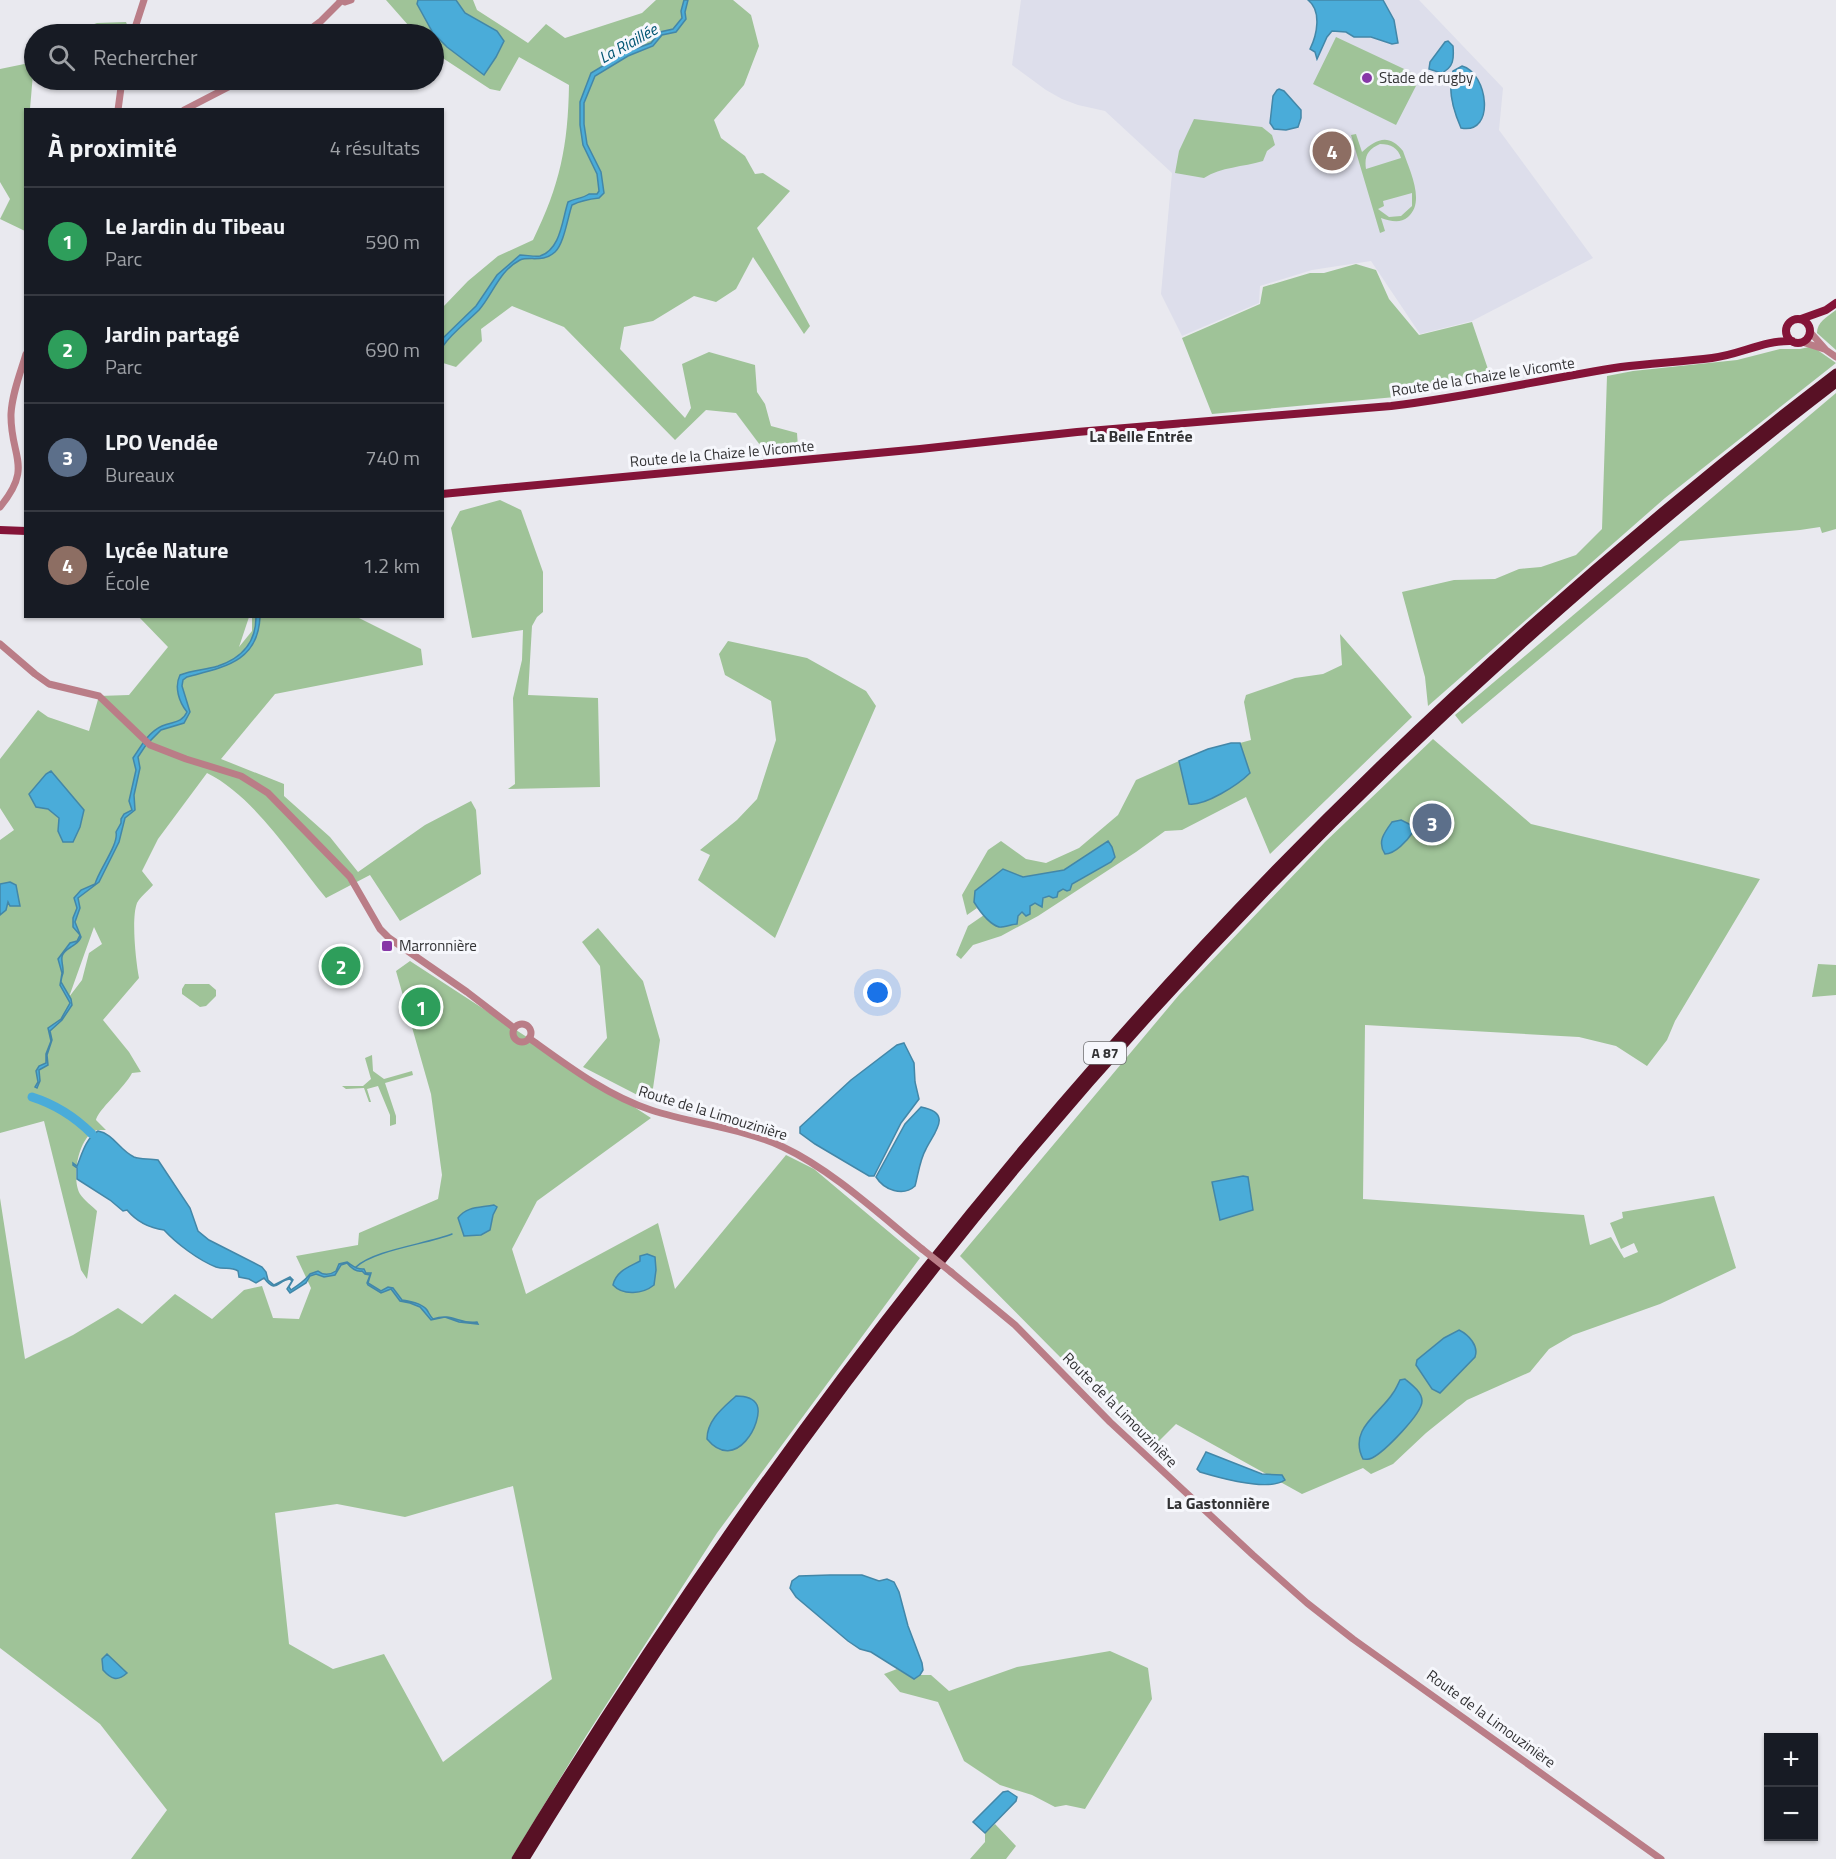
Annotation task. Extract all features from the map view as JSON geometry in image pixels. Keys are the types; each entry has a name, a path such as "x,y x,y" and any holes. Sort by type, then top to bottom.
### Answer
{"highway":[{"name":"A 87","path":"516,1859 663,1629 798,1436 870,1339 953,1234 1103,1056 1266,879 1442,707 1631,538 1747,442 1836,373"},
{"name":"A 87","path":"525,1859 663,1642 828,1408 958,1239 1115,1054 1272,884 1372,784 1536,630 1643,538 1836,382"}],"main road":[{"path":"1767,344 1792,320 1802,319 1826,310 1836,303"},
{"path":"1767,344 1802,342 1808,338 1810,330 1826,310"},
{"path":"1802,319 1810,330"},
{"path":"1786,327 1786,335 1792,341"},
{"name":"Route de la Chaize le Vicomte","path":"444,494 1005,441 1149,430 1415,403 1630,366 1728,356 1767,344"},
{"path":"0,530 24,531"}],"street":[{"path":"137,24 144,0"},
{"path":"317,24 341,0 348,2 351,0"},
{"path":"118,108 121,90"},
{"path":"188,108 223,90"},
{"path":"1810,330 1826,350 1836,357"},
{"path":"1802,342 1826,350"},
{"path":"0,507 15,487 18,479 18,459 11,416 14,393 24,360"},
{"path":"0,644 49,684 99,696 150,745 224,770 256,784 294,818 350,877 380,929 389,938 514,1028"},
{"path":"522,1024 527,1025 531,1033 529,1038 524,1042 517,1041 513,1035 514,1028 522,1024"},
{"name":"Route de la Limouzinière","path":"529,1038 572,1068 628,1102 686,1120 767,1140 792,1151 827,1174 1015,1325 1110,1422 1307,1603 1353,1639 1661,1859"}],"shaded area":[{"path":"1021,0 1419,0 1503,88 1499,130 1593,258 1472,321 1420,334 1371,261 1312,270 1260,286 1259,303 1182,336 1161,294 1172,173 1105,111 1062,99 1012,65"}],"green space":[{"path":"386,0 473,0 477,10 528,43 546,24 565,38 642,13 656,0 733,0 751,15 759,46 744,85 714,120 721,138 745,156 755,174 763,173 790,191 757,228 810,326 804,334 753,257 736,289 716,302 694,296 653,321 624,327 620,349 685,418 691,408 682,364 709,352 755,365 757,392 765,404 771,426 797,433 798,447 763,449 736,413 706,410 675,440 564,327 512,306 481,329 482,341 456,367 444,363 444,306 468,281 498,256 533,240 542,220 561,165 567,127 569,85 519,57 500,91 490,89 444,59 444,24 407,24"},
{"path":"126,22 127,24 94,24"},
{"name":"Stade de rugby","path":"1336,37 1417,75 1418,82 1396,125 1313,84"},
{"path":"24,64 24,90 32,90 30,108 24,108 24,231 0,219 10,199 0,182 0,69"},
{"path":"1194,119 1262,127 1272,135 1275,145 1267,151 1263,161 1225,169 1204,178 1175,173 1179,151"},
{"path":"1356,134 1362,152 1382,140 1398,145 1403,151 1415,185 1416,203 1413,211 1402,221 1381,218 1385,231 1380,233 1351,135","holes":["1380,144 1394,147 1401,158 1366,169 1368,154 1372,148","1412,193 1412,206 1401,216 1389,217 1378,209 1384,206 1383,201"]},
{"path":"1356,264 1376,270 1389,299 1419,335 1472,322 1490,375 1417,395 1212,414 1182,338 1260,304 1263,287 1310,273 1324,273"},
{"path":"1836,310 1836,350 1817,333 1817,329 1826,317"},
{"path":"1809,347 1816,349 1836,363 1665,498 1428,706 1425,677 1402,592 1454,580 1495,579 1519,569 1541,567 1576,555 1602,529 1607,376 1737,360 1780,349"},
{"path":"1836,393 1836,529 1822,533 1820,527 1680,541 1462,724 1455,715"},
{"path":"500,500 521,510 543,572 543,612 532,626 528,695 598,698 600,787 508,789 515,784 513,698 522,660 523,630 472,638 451,528 460,511"},
{"path":"140,618 249,618 239,647 252,631 252,618 359,618 421,649 423,665 275,694 221,759 284,784 284,796 330,837 358,872 425,825 471,801 476,810 481,874 400,921 370,875 326,898 257,812 224,783 207,773 158,839 142,871 153,885 138,901 135,910 139,978 103,1020 129,1052 141,1072 132,1073 101,1111 96,1120 106,1130 97,1130 90,1134 85,1140 78,1159 77,1187 80,1194 97,1211 87,1279 81,1270 44,1121 0,1133 0,840 14,830 0,808 0,759 38,710 48,717 89,731 99,696 129,695 168,647","holes":["94,927 102,944 89,953 82,980 69,997"]},
{"path":"1340,634 1412,717 1270,854 1246,797 1182,830 1165,831 1038,916 1001,936 973,945 961,959 956,955 968,926 984,915 998,927 1010,923 1030,906 1111,862 1115,857 1112,847 1064,870 1023,877 974,902 977,908 967,915 962,895 988,850 1001,841 1026,859 1046,863 1079,848 1118,815 1136,780 1179,761 1189,804 1250,773 1240,743 1251,740 1244,702 1246,695 1295,678 1323,674 1342,665"},
{"path":"728,641 807,658 866,691 876,706 775,938 698,880 710,855 700,850 737,820 757,799 776,740 771,701 725,675 719,654"},
{"path":"1433,739 1531,824 1760,879 1675,1021 1667,1040 1647,1066 1616,1046 1579,1037 1365,1025 1363,1199 1584,1215 1590,1245 1611,1237 1624,1258 1638,1252 1634,1243 1621,1249 1610,1223 1623,1218 1622,1212 1714,1196 1736,1268 1660,1304 1573,1335 1549,1349 1530,1372 1467,1400 1426,1433 1393,1464 1371,1474 1363,1468 1302,1494 1176,1424 1151,1449 960,1256 1179,995 1325,842"},
{"path":"598,928 643,981 660,1040 651,1102 583,1067 607,1038 600,966 582,942"},
{"path":"410,961 651,1118 537,1201 512,1249 526,1294 658,1223 675,1289 786,1155 814,1169 920,1258 717,1533 586,1736 511,1859 131,1859 167,1810 100,1724 0,1648 0,1198 25,1359 73,1335 118,1308 142,1324 175,1294 212,1319 244,1290 262,1286 273,1318 299,1319 311,1288 296,1256 358,1245 359,1233 438,1199 442,1175 431,1094 396,971","holes":["513,1486 552,1679 443,1762 384,1654 333,1669 289,1644 275,1513 337,1504 405,1517"]},
{"path":"1818,964 1836,965 1836,995 1812,997"},
{"path":"185,984 209,984 216,990 216,996 206,1006 200,1007 182,994"},
{"path":"372,1055 373,1071 384,1079 412,1071 413,1075 385,1083 396,1116 396,1124 390,1126 390,1115 378,1086 367,1089 371,1102 369,1102 364,1088 346,1089 342,1086 363,1086 371,1079 365,1058"},
{"path":"1110,1651 1148,1668 1152,1699 1085,1809 1066,1805 1055,1807 1032,1795 1000,1785 964,1761 938,1702 900,1692 884,1674 897,1669 914,1679 920,1675 931,1675 949,1691 1017,1667"},
{"path":"995,1824 1016,1846 1006,1859 970,1859 985,1842 985,1833"}],"water":[{"path":"418,0 456,0 465,13 497,31 504,41 484,75 444,44 444,24 428,24 417,4"},
{"path":"684,0 688,0 686,19 676,32 662,35 653,46 628,56 595,76 584,103 584,124 587,144 601,172 604,193 599,198 572,205 563,237 555,252 546,257 520,260 507,270 479,310 444,345 444,337 476,306 497,275 520,255 540,256 552,247 560,233 568,202 589,194 597,194 599,191 597,174 583,145 580,125 580,102 591,73 626,52 651,43 660,32 673,29 682,18"},
{"path":"1308,0 1383,0 1394,20 1398,43 1392,44 1371,37 1354,37 1346,32 1332,31 1317,59 1315,52 1310,49 1315,37 1317,17"},
{"path":"1448,41 1453,46 1451,65 1441,73 1429,69 1430,62"},
{"path":"1462,66 1471,71 1478,80 1484,102 1484,113 1480,122 1472,128 1461,128 1452,100 1453,71"},
{"path":"1279,89 1284,91 1301,110 1298,127 1286,130 1274,129 1270,123 1273,96"},
{"path":"256,618 260,618 253,644 237,660 183,680 182,686 190,712 184,723 161,730 150,741 146,739 153,731 185,716 187,712 178,694 177,684 180,675 227,663 241,654 250,641"},
{"path":"143,743 146,745 138,757 140,768 134,795 135,810 125,818 119,842 99,882 78,898 80,908 75,922 81,937 78,942 66,950 62,956 63,973 61,982 72,1005 62,1020 50,1031 52,1040 47,1055 48,1065 39,1070 40,1081 37,1088 35,1087 38,1082 36,1071 39,1066 46,1063 46,1054 51,1041 48,1028 61,1019 70,1003 60,985 62,973 58,959 70,943 77,941 80,935 73,927 73,918 77,908 74,898 81,890 95,884 115,843 121,819 124,814 132,810 129,801 136,770 133,758"},
{"path":"1240,743 1250,773 1221,794 1204,802 1189,804 1179,761 1208,749"},
{"path":"51,771 84,810 73,842 63,842 58,831 59,818 48,809 36,807 29,794"},
{"path":"1401,820 1413,826 1413,832 1397,849 1385,854 1382,845 1384,834 1392,822"},
{"path":"1108,841 1115,857 1111,862 1072,884 1070,890 1063,889 1058,892 1057,897 1043,898 1042,907 1035,903 1030,906 1030,914 1026,916 1022,912 1018,916 1017,924 1000,927 995,925 974,902 975,891 1003,869 1023,877 1064,870"},
{"path":"10,882 16,885 20,906 10,906 8,902 6,910 0,915 0,884"},
{"path":"904,1043 914,1063 919,1099 901,1123 874,1176 869,1176 800,1133 800,1127 851,1080 897,1045"},
{"path":"921,1107 937,1114 939,1124 922,1157 915,1186 905,1191 894,1190 879,1182 876,1177 905,1124"},
{"path":"98,1131 108,1135 134,1157 158,1160 190,1208 198,1231 209,1240 262,1267 268,1280 274,1285 290,1277 293,1280 289,1287 291,1290 310,1274 318,1271 325,1274 332,1273 336,1271 339,1264 347,1262 356,1268 364,1269 366,1273 371,1273 368,1283 381,1291 388,1287 393,1288 402,1300 422,1306 433,1319 445,1317 431,1320 420,1307 400,1301 391,1289 381,1293 368,1285 367,1283 370,1275 354,1269 347,1263 341,1265 335,1275 310,1276 306,1283 290,1293 287,1289 292,1281 290,1279 275,1286 264,1278 256,1283 239,1277 238,1271 209,1264 188,1251 164,1230 144,1224 127,1210 123,1211 77,1179 77,1168 73,1163 77,1166 87,1142"},
{"path":"1248,1177 1253,1210 1220,1220 1212,1182"},
{"path":"494,1205 497,1207 490,1230 481,1235 464,1236 458,1218 465,1211"},
{"path":"647,1254 655,1257 654,1285 633,1292 617,1289 613,1285 617,1276 640,1261 640,1256"},
{"path":"445,1317 465,1322 477,1322 478,1324 459,1322"},
{"path":"1459,1330 1472,1341 1476,1349 1475,1357 1440,1393 1432,1389 1416,1365 1417,1360 1444,1338"},
{"path":"1405,1379 1420,1394 1422,1401 1416,1415 1385,1448 1372,1458 1363,1459 1359,1448 1362,1430 1387,1401 1400,1380"},
{"path":"736,1396 753,1400 758,1412 752,1432 746,1441 728,1451 718,1448 707,1439 708,1432 713,1420"},
{"path":"1206,1452 1262,1474 1282,1475 1285,1480 1267,1485 1256,1484 1200,1472 1197,1469"},
{"path":"862,1575 879,1581 887,1579 894,1582 922,1663 923,1670 920,1675 914,1679 871,1652 860,1649 848,1641 796,1597 790,1588 792,1581 799,1576"},
{"path":"107,1654 127,1673 117,1678 106,1673 103,1670 102,1659"},
{"path":"1008,1791 1017,1797 1016,1801 985,1833 973,1822 1003,1792"}],"waterway":[{"path":"32,1097 64,1112 92,1134"},
{"path":"356,1267 375,1256 452,1234"}],"place":[{"name":"Stade de rugby","path":"1367,78"},
{"name":"Lycée Nature","path":"1332,151"},
{"name":"LPO Vendée","path":"1432,823"},
{"name":"Marronnière","path":"387,946"},
{"name":"Jardin partagé","path":"341,966"},
{"name":"Le Jardin du Tibeau","path":"421,1007"}],"district":[{"name":"La Belle Entrée","path":"1141,436"},
{"name":"La Gastonnière","path":"1218,1503"}],"water label":[{"name":"La Riaillée","path":"628,43"}]}
